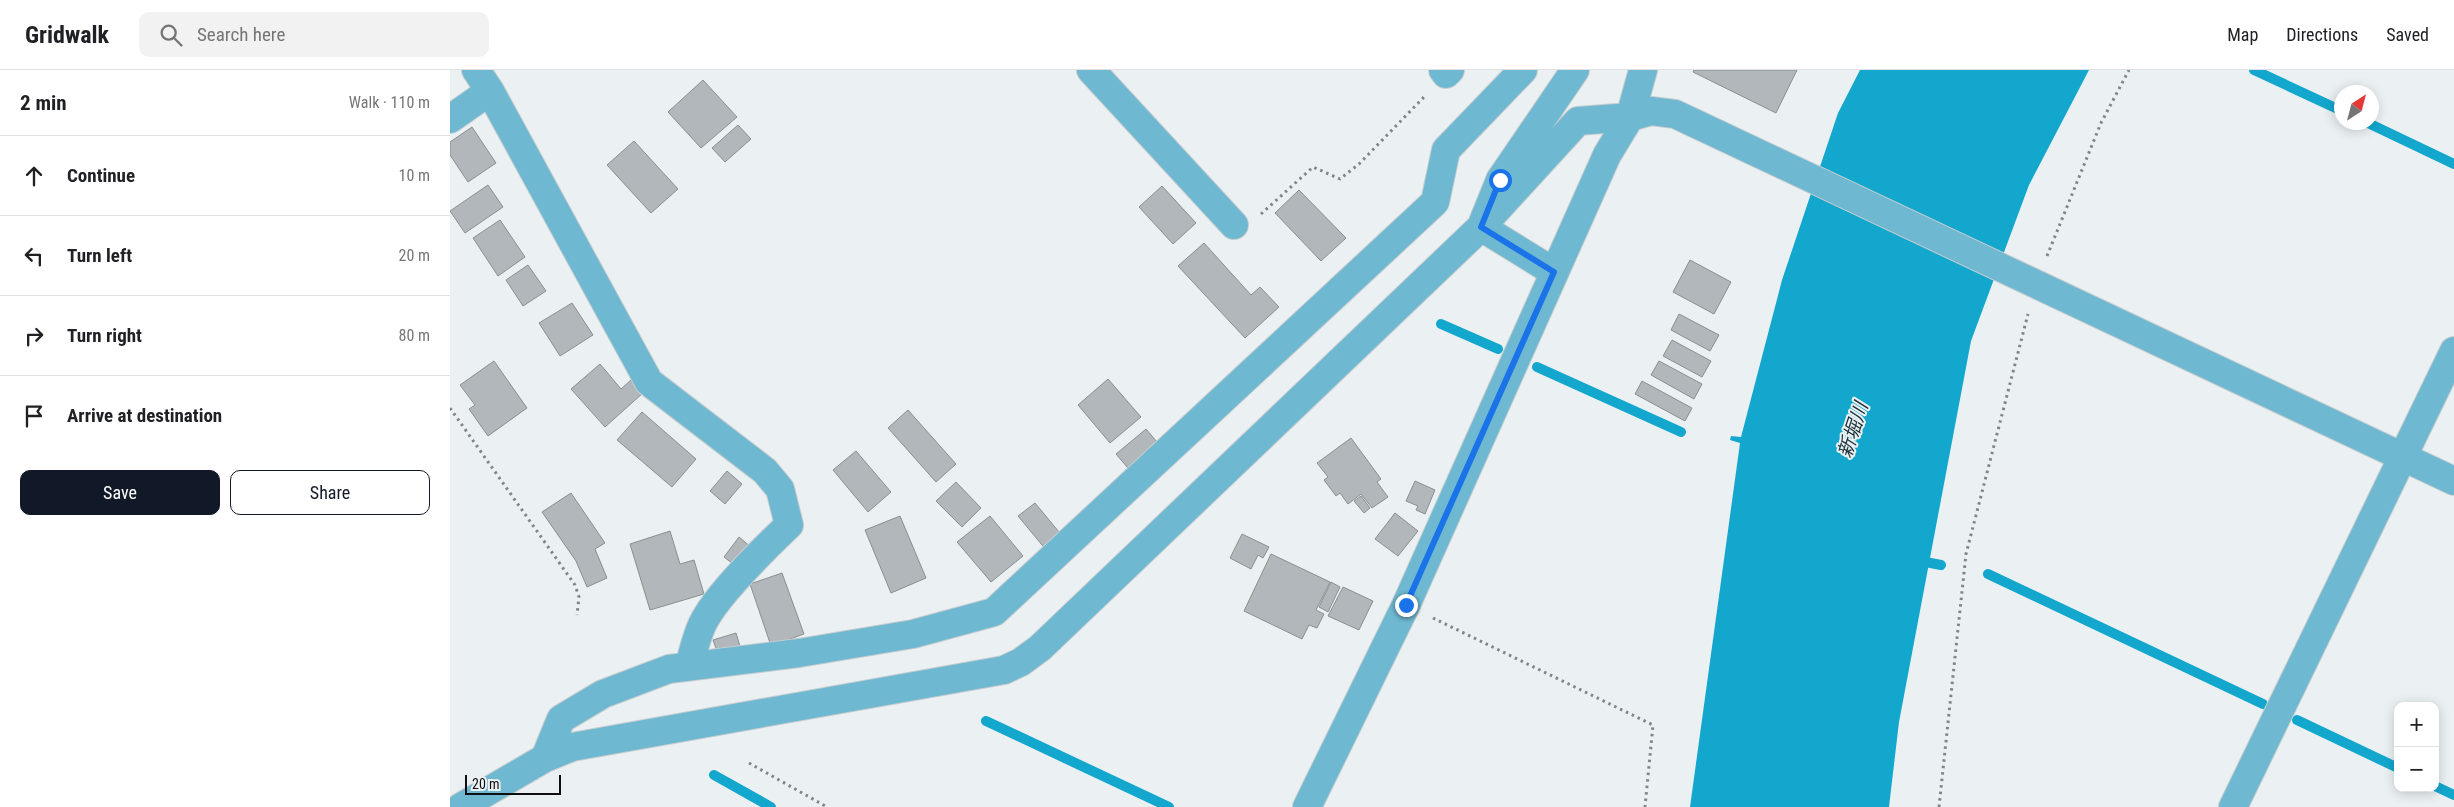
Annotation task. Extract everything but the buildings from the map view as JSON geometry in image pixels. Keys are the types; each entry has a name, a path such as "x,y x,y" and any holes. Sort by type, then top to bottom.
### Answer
{"street":[{"path":"1091,70 1234,225"},
{"path":"545,758 561,719 603,694 670,669 799,653 913,634 994,612 1435,202 1446,150 1523,70"},
{"path":"1481,227 1500,180 1576,70"},
{"path":"1307,807 1406,605 1607,155 1630,117 1643,70"},
{"path":"450,119 483,80 649,382 765,471 780,489 789,525 766,547 720,598 702,624 689,666"},
{"path":"461,807 545,758 572,747 1004,670 1021,662 1040,648 1481,227 1578,120 1630,117 1651,111 1676,114 2454,482"},
{"path":"1481,227 1554,272"},
{"path":"2233,807 2454,350"}],"path":[{"path":"1939,807 1966,554 2036,284 2101,123 2129,70"},
{"path":"1234,225 1240,232 1313,167 1340,179 1359,164 1446,71"},
{"path":"450,408 575,585 579,597 577,615"},
{"path":"1406,605 1653,725 1646,807"},
{"path":"749,763 827,807"}],"water":[{"name":"新堀川","path":"1860,70 2089,70 2029,185 1971,341 1899,722 1889,807 1690,807 1740,443 1730,440 1731,436 1741,437 1782,280 1838,113"}],"waterway":[{"path":"2254,70 2334,107"},
{"path":"2379,128 2454,164"},
{"path":"1441,324 1498,349"},
{"path":"1537,367 1681,432"},
{"path":"1915,560 1941,565"},
{"path":"1988,574 2263,704"},
{"path":"2297,720 2394,766"},
{"path":"986,721 1169,807"},
{"path":"714,775 771,807"},
{"path":"2439,788 2454,795"}],"route":[{"path":"1406,605 1554,272 1481,227 1500,180"}]}
